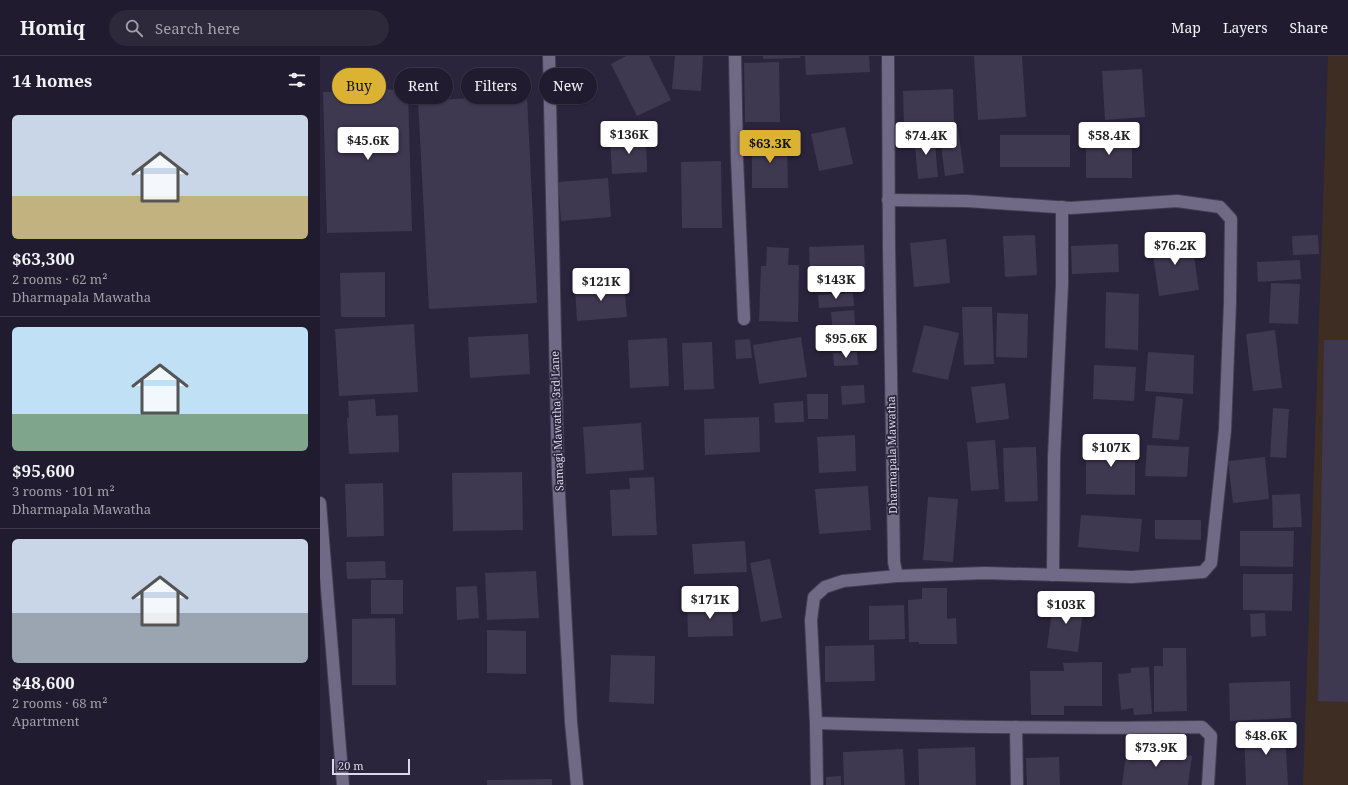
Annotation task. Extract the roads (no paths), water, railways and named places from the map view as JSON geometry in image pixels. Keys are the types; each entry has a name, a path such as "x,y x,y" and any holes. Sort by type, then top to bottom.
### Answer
{"street":[{"name":"Samagi Mawatha 3rd Lane","path":"549,56 558,475 571,722 577,785"},
{"path":"735,56 737,158 744,319"},
{"name":"Dharmapala Mawatha","path":"888,56 888,200 894,562 897,576"},
{"path":"817,785 816,723 811,620 814,597 825,587 843,581 897,576 985,573 1132,577 1203,572 1212,563 1225,430 1232,219 1220,207 1177,202 1071,208 967,201 888,200"},
{"path":"1053,575 1054,457 1062,285 1062,207"},
{"path":"320,502 343,785"},
{"path":"816,723 1016,727 1202,727 1211,736 1208,785"},
{"path":"1016,727 1017,785"}]}
